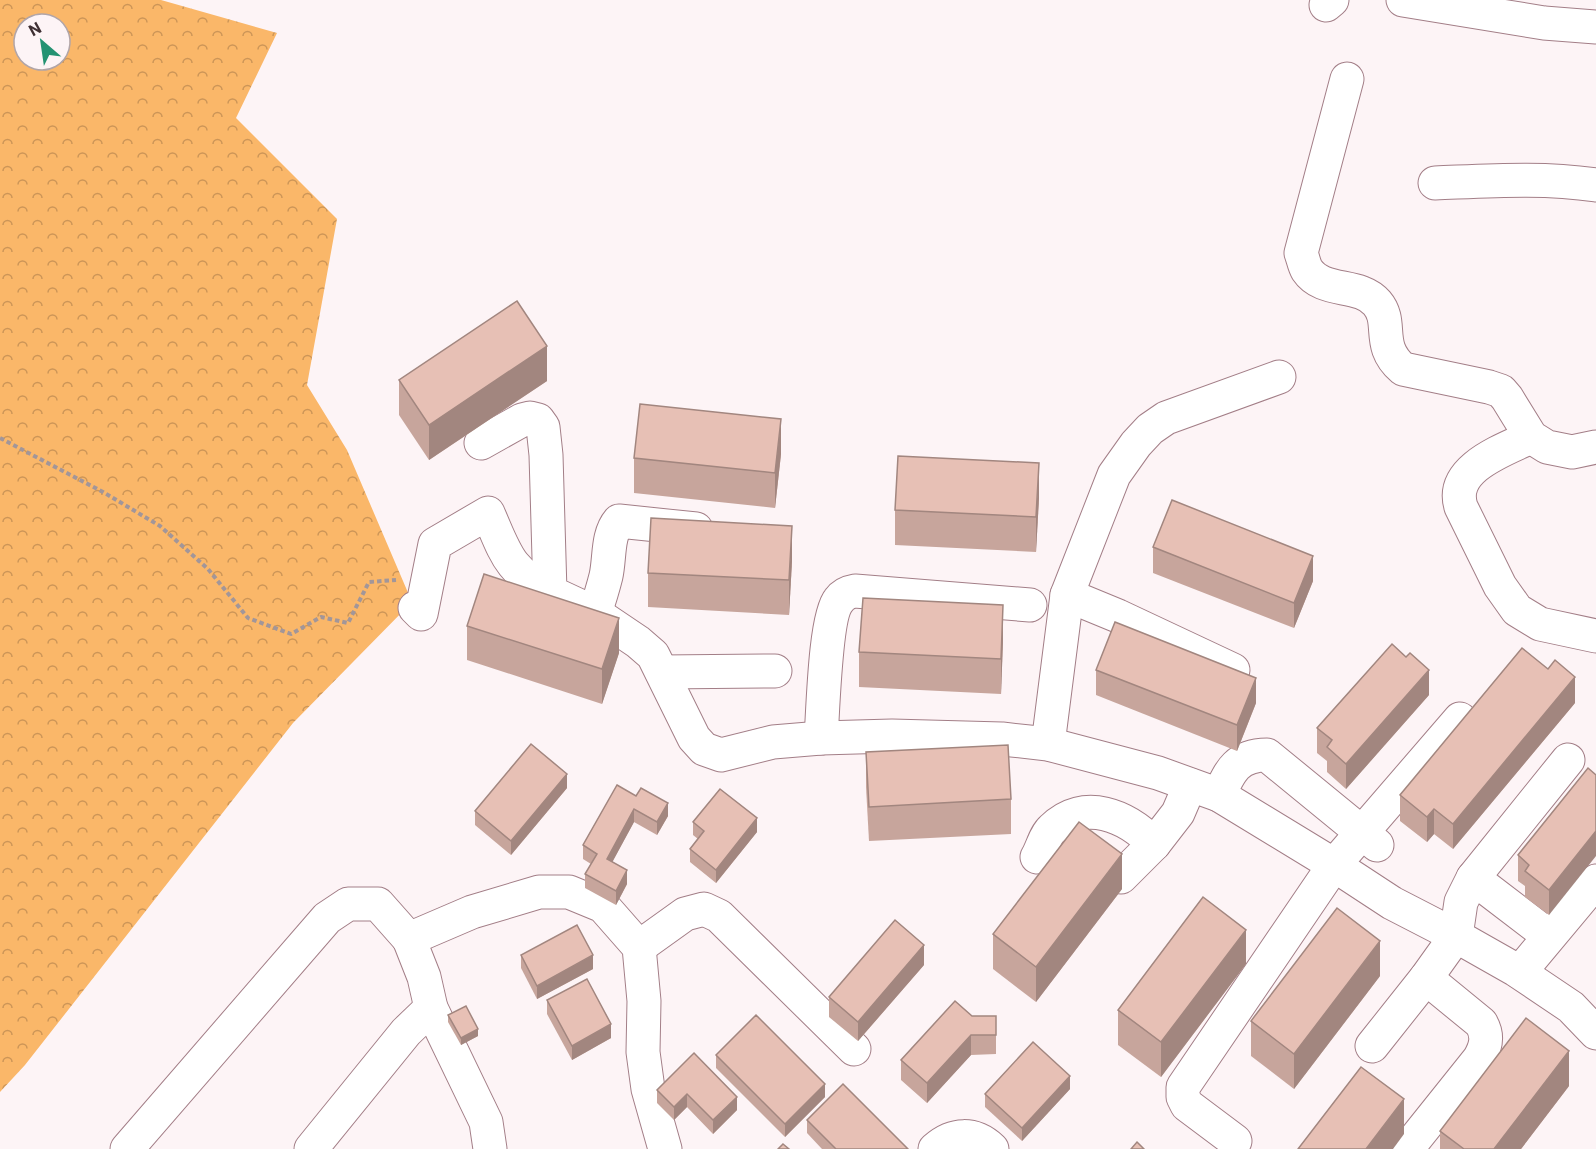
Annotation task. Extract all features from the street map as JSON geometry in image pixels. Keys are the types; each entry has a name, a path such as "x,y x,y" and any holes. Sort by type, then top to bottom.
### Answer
{"street":[{"path":"1403,0 1544,23 1596,27"},
{"path":"1347,79 1301,253 1306,269 1318,282 1364,293 1376,301 1383,313 1387,349 1393,361 1403,369 1501,391 1531,437 1547,447 1572,452 1596,447"},
{"path":"1435,183 1508,180 1577,182 1596,185"},
{"path":"1048,744 1067,595 1114,475 1136,444 1150,429 1166,418 1279,377"},
{"path":"481,443 522,420 530,418 538,420 543,427 546,455 550,592"},
{"path":"1531,437 1494,455 1471,470 1462,482 1458,497 1461,507 1500,586 1517,610 1540,624 1596,636"},
{"path":"405,598 421,614 435,544 488,513 513,566 528,580 595,613 653,655 694,738 704,749 721,755 773,742 821,738 962,736 1048,744 1158,773 1204,790 1334,865 1392,903 1520,972 1570,1007 1596,1033"},
{"path":"595,613 606,575 611,539 619,521 726,532"},
{"path":"821,738 826,656 833,612 838,601 847,593 855,591 1030,605"},
{"path":"1067,595 1118,616 1233,670"},
{"path":"662,672 775,671"},
{"path":"1235,1140 1187,1105 1183,1097 1183,1087 1334,865 1369,839 1460,718"},
{"path":"1121,877 1154,844 1178,813 1204,790 1228,775 1238,763 1253,755 1267,755 1369,839"},
{"path":"1372,1046 1456,936 1461,902 1473,878 1568,760"},
{"path":"1037,857 1051,830 1073,813 1099,812 1124,820 1140,829 1154,844"},
{"path":"1473,878 1549,936"},
{"path":"1520,972 1596,881"},
{"path":"409,939 472,912 538,892 568,892 603,906 639,947 644,1001 643,1052 648,1089 665,1149"},
{"path":"127,1149 327,918 348,904 378,904 409,939 424,977 431,1008 486,1122 490,1149"},
{"path":"639,947 685,914 704,909 719,916 854,1049"},
{"path":"1407,1149 1479,1059 1485,1048 1485,1030 1481,1023 1426,978"},
{"path":"311,1149 406,1032 431,1008"},
{"path":"935,1149 950,1138 965,1136 992,1149"}],"path":[{"path":"0,438 103,492 160,526 208,569 248,618 291,634 321,617 348,623 369,582 396,580 405,598"}],"green space":[{"path":"0,0 161,0 277,33 236,118 337,219 307,385 347,450 412,602 293,723 25,1065 0,1092"}],"building":[{"path":"517,301 547,346 429,425 399,380"},
{"path":"640,404 781,419 775,473 634,458"},
{"path":"898,456 1039,463 1036,517 895,510"},
{"path":"1172,500 1313,556 1294,603 1153,547"},
{"path":"651,518 792,526 789,580 648,573"},
{"path":"484,574 619,618 602,669 467,626"},
{"path":"863,598 1003,605 1001,659 859,652"},
{"path":"1115,622 1256,678 1237,725 1096,670"},
{"path":"1392,644 1406,657 1410,653 1429,670 1346,764 1327,747 1332,740 1317,728"},
{"path":"1522,648 1548,669 1555,660 1575,677 1453,824 1434,809 1427,817 1400,795"},
{"path":"531,744 567,774 511,841 475,811"},
{"path":"1008,745 1011,799 869,807 866,752"},
{"path":"1588,768 1596,775 1596,831 1549,890 1525,871 1529,865 1518,855"},
{"path":"617,785 636,796 641,788 668,803 657,822 634,809 607,859 627,870 616,891 585,874 597,854 583,845"},
{"path":"720,789 757,818 716,870 690,849 704,831 693,822"},
{"path":"1079,822 1122,854 1036,967 993,934"},
{"path":"1203,897 1246,930 1161,1042 1118,1010"},
{"path":"1337,908 1380,941 1294,1054 1251,1021"},
{"path":"895,920 924,945 858,1022 829,997"},
{"path":"577,925 593,955 537,986 521,955"},
{"path":"587,979 611,1024 572,1046 547,1000"},
{"path":"955,1001 972,1016 996,1016 996,1035 971,1035 927,1083 901,1060"},
{"path":"466,1006 478,1029 461,1038 448,1015"},
{"path":"756,1015 825,1084 785,1124 716,1055"},
{"path":"1526,1018 1569,1051 1494,1149 1464,1149 1440,1131"},
{"path":"1033,1042 1070,1076 1022,1128 985,1094"},
{"path":"694,1053 737,1097 713,1120 687,1094 674,1107 657,1090"},
{"path":"1361,1067 1404,1099 1366,1149 1298,1149"},
{"path":"843,1084 908,1149 836,1149 807,1120"},
{"path":"1137,1142 1144,1149 1131,1149"},
{"path":"783,1144 789,1149 778,1149"}]}
